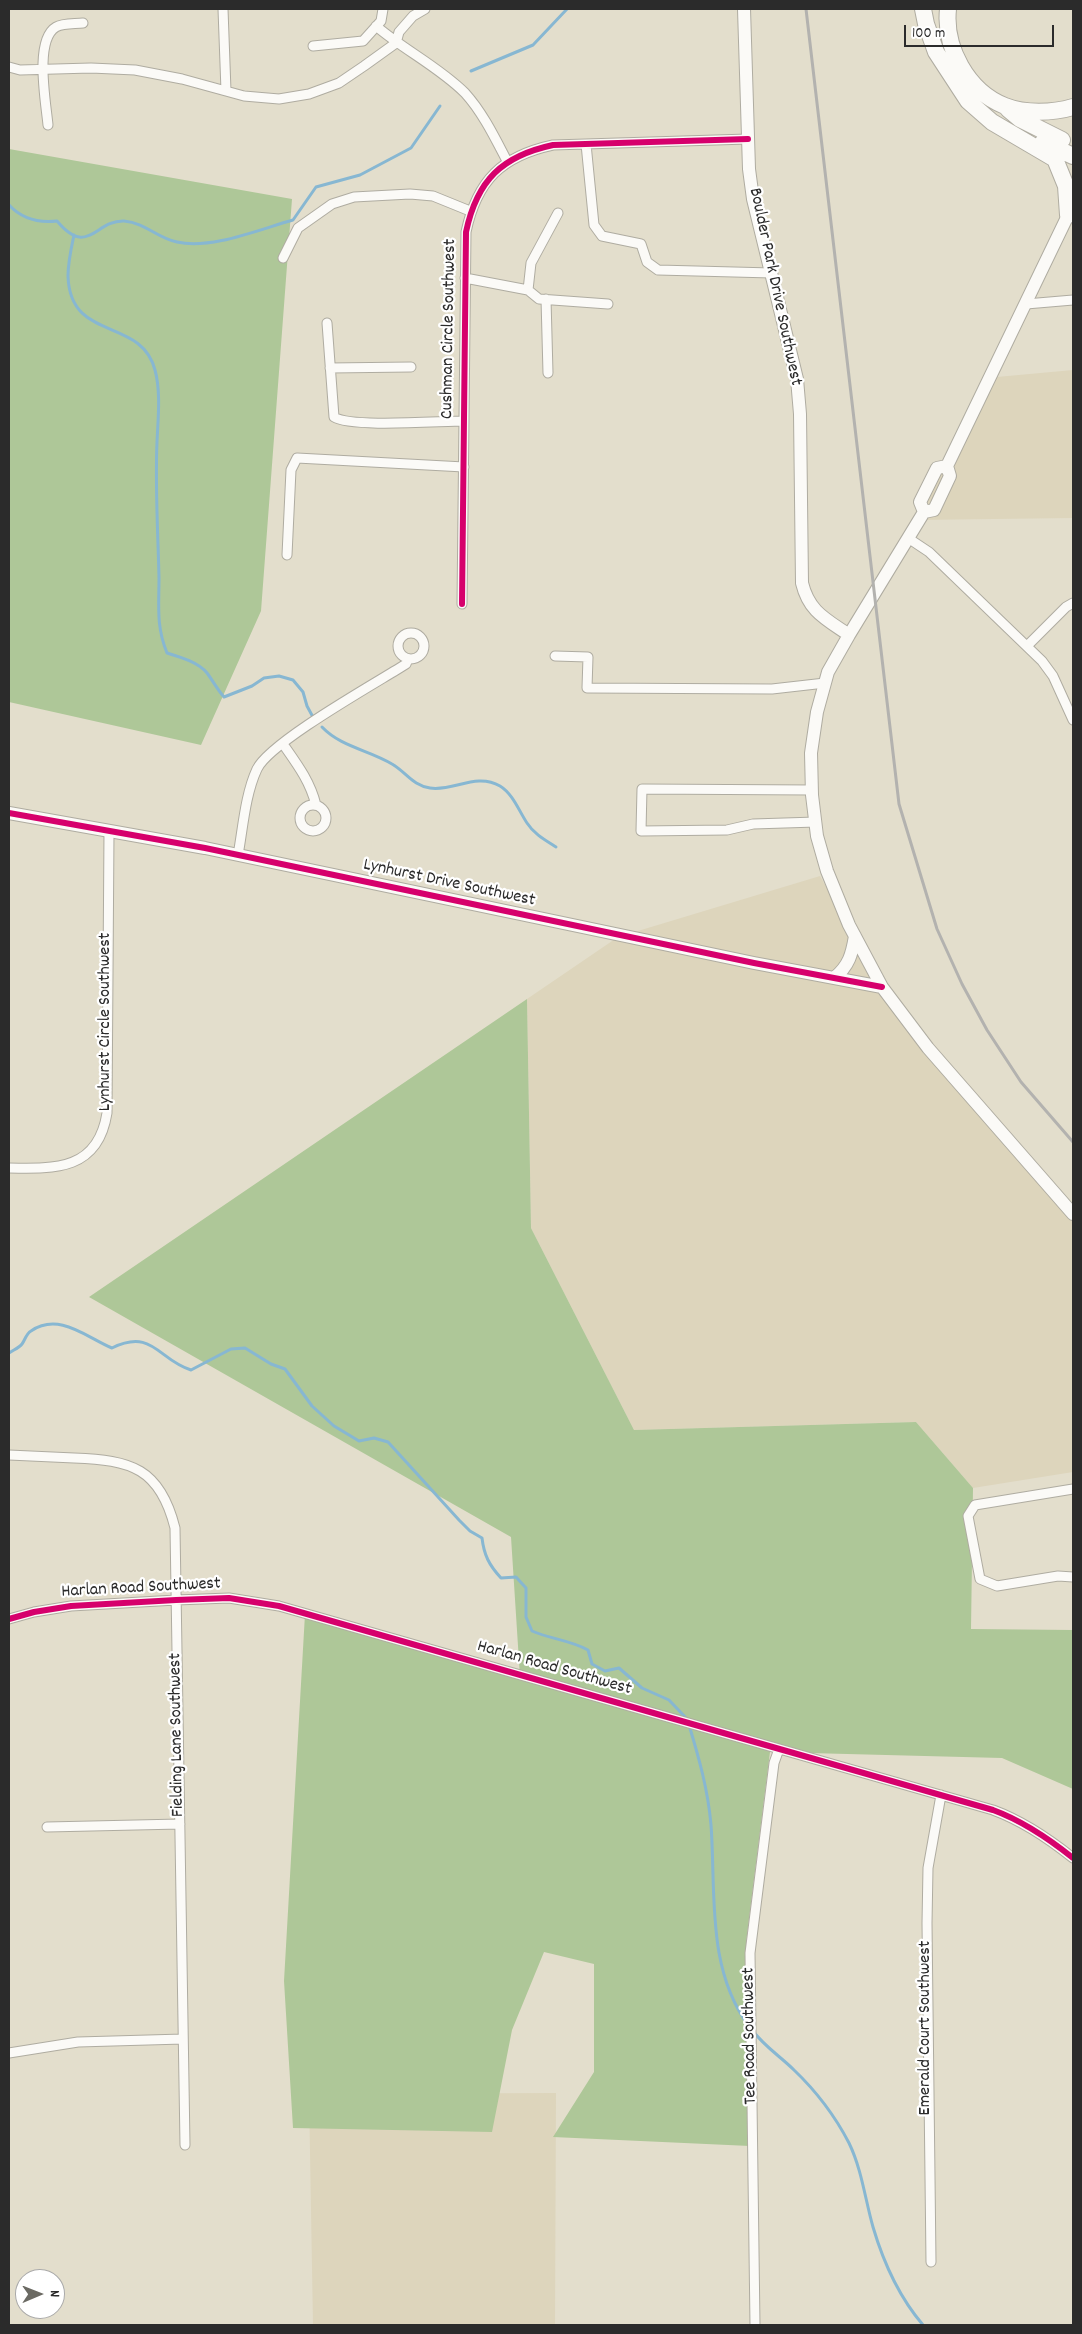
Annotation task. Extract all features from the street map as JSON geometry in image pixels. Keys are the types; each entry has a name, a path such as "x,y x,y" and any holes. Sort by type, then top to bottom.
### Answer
{"highway":[{"path":"923,9 936,52 968,101 980,113 1004,130 1055,159 1066,186 1071,210"},
{"path":"948,9 948,32 952,47 964,72 985,94 1005,106 1020,119 1073,146"},
{"path":"959,85 1000,118 1073,156"},
{"path":"1005,106 1038,111 1052,111 1073,107"}],"street":[{"path":"223,9 226,91"},
{"path":"313,46 362,41 381,21 383,9"},
{"path":"9,67 20,70 91,68 135,70 182,79 244,96 279,99 309,94 339,83 396,43 399,32 413,16 425,9"},
{"name":"Boulder Park Drive Southwest","path":"744,9 748,139 754,199 791,348 798,388 802,583 805,596 812,608 849,635"},
{"path":"48,125 44,70 44,50 47,37 51,31 66,24 83,23"},
{"path":"376,26 464,93 484,119 508,161"},
{"name":"Cushman Circle Southwest","path":"462,604 466,232 470,211 483,186 508,161 529,150 553,144 748,139"},
{"path":"586,144 594,225 602,236 641,244 647,262 658,270 772,273"},
{"path":"283,258 298,228 332,204 354,197 410,194 433,196 470,211"},
{"path":"1071,210 947,466 950,476 934,510 924,512 828,672 817,712 811,753 812,790 816,822 827,871 855,936 882,987 928,1048 1073,1214"},
{"path":"528,290 531,263 558,214"},
{"path":"465,278 528,290 539,299 608,304"},
{"path":"546,300 548,374"},
{"path":"1026,304 1073,300"},
{"path":"328,323 334,417 340,421 464,421"},
{"path":"330,368 411,367"},
{"path":"287,555 291,470 297,458 464,467"},
{"path":"908,538 930,552 1027,646 1053,676 1073,720"},
{"path":"1027,646 1066,607 1073,603"},
{"path":"555,656 588,657 587,688 772,689 825,683"},
{"path":"238,855 249,796 257,769 266,756 308,726 406,664 408,659"},
{"path":"283,744 305,775 316,805"},
{"path":"812,790 642,789 641,830 728,830 753,824 816,822"},
{"name":"Lynhurst Drive Southwest","path":"9,813 238,855 882,987"},
{"name":"Lynhurst Circle Southwest","path":"9,1168 73,1164 93,1149 105,1127 107,1113 109,832"},
{"path":"834,978 845,968 851,958 855,936"},
{"name":"Fielding Lane Southwest","path":"9,1455 117,1461 134,1467 149,1478 160,1489 169,1505 174,1528 176,1600 185,2145"},
{"path":"1073,1489 976,1505 968,1516 980,1579 997,1586 1058,1576 1073,1577"},
{"name":"Harlan Road Southwest","path":"9,1619 34,1612 71,1606 176,1600 229,1598 279,1606 941,1795 1014,1818 1049,1838 1073,1858"},
{"name":"Tee Road Southwest","path":"755,2325 750,1953 774,1763 779,1749"},
{"name":"Emerald Court Southwest","path":"931,2262 926,1923 928,1868 941,1795"},
{"path":"47,1827 180,1824"},
{"path":"9,2053 78,2042 183,2039"}],"shaded area":[{"path":"1073,370 1073,518 916,520 986,378"},
{"path":"820,876 867,960 913,1033 1073,1210 1073,1472 973,1488 916,1422 634,1430 531,1228 527,999 618,937"},
{"path":"556,2093 555,2325 313,2325 309,2094"}],"green space":[{"path":"9,149 292,199 261,611 201,745 9,702"},
{"path":"527,999 531,1228 634,1430 916,1422 973,1488 971,1629 1073,1630 1073,1789 1002,1758 770,1752 746,1943 750,2146 553,2137 594,2072 594,1964 544,1952 512,2030 492,2132 293,2128 284,1981 305,1614 520,1677 511,1537 89,1297"}],"waterway":[{"path":"471,71 533,45 567,9"},
{"path":"9,205 25,217 44,221 57,221 68,232 76,236 84,237 114,222 124,221 132,222 177,242 190,244 220,241 293,220 316,187 360,175 411,148 440,106"},
{"path":"74,235 68,276 72,297 80,311 93,321 136,342 147,353 157,378 159,396 156,476 159,616 161,634 167,653 188,660 203,669 224,697 252,686 264,678 279,676 293,680 303,692 307,706 314,719"},
{"path":"322,727 346,744 392,764 414,782 424,787 439,788 482,781 500,786 512,798 533,830 556,847"},
{"path":"9,1353 21,1345 31,1331 41,1326 52,1324 72,1328 112,1348 126,1343 137,1342 146,1344 155,1348 170,1360 191,1370 231,1349 245,1348 271,1364 285,1369 312,1406 334,1426 359,1441 374,1438 388,1442 459,1520 470,1531 482,1538 484,1550 493,1569 501,1578 516,1577 526,1588 526,1617 532,1631 588,1650 592,1664 605,1671 619,1668 642,1688 669,1700 687,1719"},
{"path":"689,1725 703,1774 710,1812 714,1903 719,1955 735,2004 749,2026"},
{"path":"753,2031 762,2042 810,2086 844,2133 857,2164 873,2227 887,2266 907,2303 923,2325"}],"railway":[{"path":"806,9 899,804 937,929 962,984 987,1030 1021,1082 1073,1142"}],"cycle path":[{"path":"462,604 466,232 477,198 495,173 506,164 519,156 553,145 748,139"},
{"path":"9,813 205,848 754,963 882,987"},
{"path":"9,1619 34,1612 71,1606 176,1600 229,1598 279,1606 993,1810 1015,1819 1073,1858"}]}
